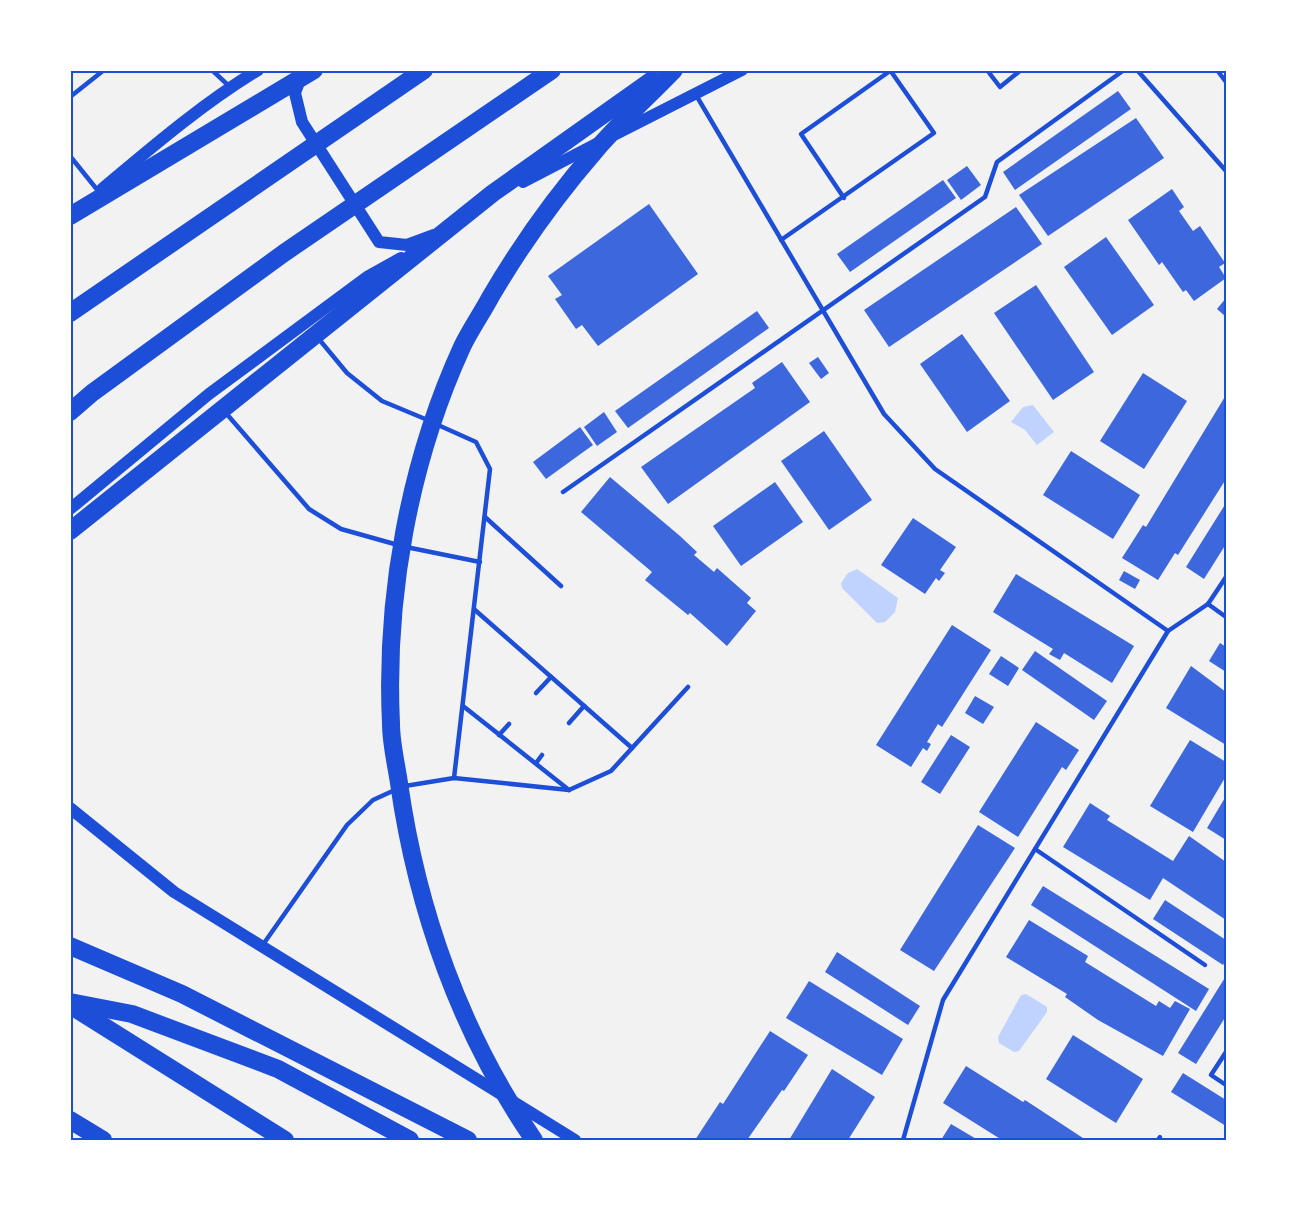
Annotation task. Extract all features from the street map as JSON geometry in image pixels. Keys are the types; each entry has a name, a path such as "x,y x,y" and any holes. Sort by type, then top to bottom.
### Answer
{"highway":[{"path":"70,216 315,70"},
{"path":"70,313 424,70"},
{"path":"70,412 92,393 284,253 552,70"},
{"path":"70,531 493,193 666,70"},
{"path":"534,1140 504,1096 465,1020 427,917 405,825 390,725 393,624 404,533 428,435 462,346 520,248 540,221 595,151 674,70"},
{"path":"70,946 182,994 468,1140"},
{"path":"70,1004 285,1140"},
{"path":"70,1004 132,1014 268,1065 410,1140"},
{"path":"70,1120 103,1140"}],"main road":[{"path":"70,221 99,192 169,133 230,87 258,70"},
{"path":"304,70 295,93 302,122 379,242 406,245 459,226"},
{"path":"70,509 209,394 367,277 459,226 535,174 742,70"},
{"path":"70,808 174,892 575,1140"}],"lane":[{"path":"70,97 104,70"},
{"path":"212,70 230,87"},
{"path":"987,70 1000,87 1021,70"},
{"path":"563,492 985,197 997,162 1124,70"},
{"path":"1137,70 1227,171"},
{"path":"1217,70 1227,82"},
{"path":"782,240 844,198 934,133 890,71 801,134 844,198"},
{"path":"695,94 884,414 935,469 1168,631"},
{"path":"70,156 99,192"},
{"path":"305,323 347,373 382,401 476,442 490,469 454,778"},
{"path":"209,394 309,508 341,529 377,540 480,562"},
{"path":"485,517 561,586"},
{"path":"903,1140 943,1000 1168,631 1208,604 1227,577"},
{"path":"1208,604 1227,617"},
{"path":"475,610 632,748"},
{"path":"536,693 550,677"},
{"path":"262,946 347,825 373,800 408,785 454,778 569,790 610,771 688,687"},
{"path":"463,706 569,790"},
{"path":"570,723 584,706"},
{"path":"500,735 509,724"},
{"path":"536,763 542,755"},
{"path":"1035,849 1204,965"},
{"path":"1227,1052 1211,1075 1227,1085"}],"water":[{"path":"1033,405 1054,432 1037,445 1025,430 1011,422 1023,407"},
{"path":"857,569 898,598 895,612 885,622 877,623 842,588 841,583 848,573"},
{"path":"1026,994 1047,1007 1047,1012 1019,1051 1014,1052 999,1043 998,1037 1021,995"}],"building":[{"path":"1118,91 1131,109 1015,190 1003,172"},
{"path":"1136,118 1164,158 1048,236 1019,195"},
{"path":"967,166 981,185 961,200 947,180"},
{"path":"943,180 956,198 850,272 837,254"},
{"path":"1172,189 1184,207 1179,211 1193,231 1200,226 1225,263 1219,267 1226,278 1194,301 1186,290 1183,292 1162,262 1159,265 1128,220"},
{"path":"649,204 698,274 598,346 582,325 576,329 555,299 562,295 548,276"},
{"path":"1016,207 1042,244 889,347 864,310"},
{"path":"1106,237 1154,305 1112,335 1064,267"},
{"path":"1036,285 1094,372 1053,400 994,313"},
{"path":"1226,298 1226,317 1217,309"},
{"path":"757,311 769,328 628,428 615,411"},
{"path":"962,334 1010,401 967,432 920,364"},
{"path":"818,357 829,373 821,379 809,363"},
{"path":"782,362 810,402 668,504 641,467 755,388 752,383"},
{"path":"1143,373 1187,401 1144,469 1100,441"},
{"path":"1226,395 1226,479 1178,555 1175,553 1158,580 1122,558 1143,525 1146,527"},
{"path":"604,412 617,432 597,446 584,427"},
{"path":"580,427 593,445 546,479 533,462"},
{"path":"824,431 872,500 829,530 781,461"},
{"path":"1071,451 1140,495 1113,539 1043,495"},
{"path":"610,477 680,536 697,552 694,555 714,572 717,568 751,598 747,603 756,611 727,646 690,613 688,615 645,580 652,572 581,512"},
{"path":"775,482 803,522 741,566 713,526"},
{"path":"1226,503 1226,544 1204,579 1186,567"},
{"path":"913,518 956,547 940,570 945,573 939,581 936,578 925,594 881,565"},
{"path":"1124,571 1140,580 1135,589 1119,580"},
{"path":"1016,574 1134,646 1112,683 1064,653 1060,660 1049,654 1053,649 993,612"},
{"path":"952,625 991,650 942,727 938,724 927,742 931,744 927,751 923,748 911,767 876,745"},
{"path":"1220,643 1226,647 1226,672 1209,661"},
{"path":"1035,651 1107,701 1094,720 1022,670"},
{"path":"1001,656 1019,668 1008,686 989,674"},
{"path":"1191,666 1226,692 1226,745 1166,708"},
{"path":"975,696 994,707 983,724 965,713"},
{"path":"1036,722 1079,750 1066,770 1062,767 1018,837 979,812"},
{"path":"951,735 970,747 940,794 921,782"},
{"path":"1190,740 1226,762 1226,776 1193,832 1150,806"},
{"path":"1226,796 1226,840 1207,828"},
{"path":"1090,803 1110,816 1107,820 1173,861 1189,836 1226,862 1226,920 1163,878 1150,900 1063,847"},
{"path":"978,825 1015,848 934,971 900,950"},
{"path":"1043,886 1209,989 1196,1011 1031,905"},
{"path":"1165,900 1226,940 1226,960 1223,965 1153,919"},
{"path":"1029,920 1088,956 1085,962 1156,1006 1159,1001 1170,1008 1175,1001 1190,1009 1163,1056 1098,1020 1065,997 1067,994 1006,957"},
{"path":"837,952 920,1006 908,1025 825,972"},
{"path":"1226,976 1226,1016 1196,1064 1178,1053"},
{"path":"809,981 903,1039 882,1075 786,1018"},
{"path":"770,1031 808,1055 784,1091 782,1090 747,1140 695,1140 720,1102 723,1104"},
{"path":"1073,1035 1143,1079 1116,1123 1046,1079"},
{"path":"966,1066 1023,1102 1025,1100 1086,1140 1002,1140 943,1103"},
{"path":"832,1069 875,1097 848,1140 789,1140"},
{"path":"1183,1073 1226,1100 1226,1126 1171,1092"},
{"path":"951,1124 978,1140 941,1140"}]}
